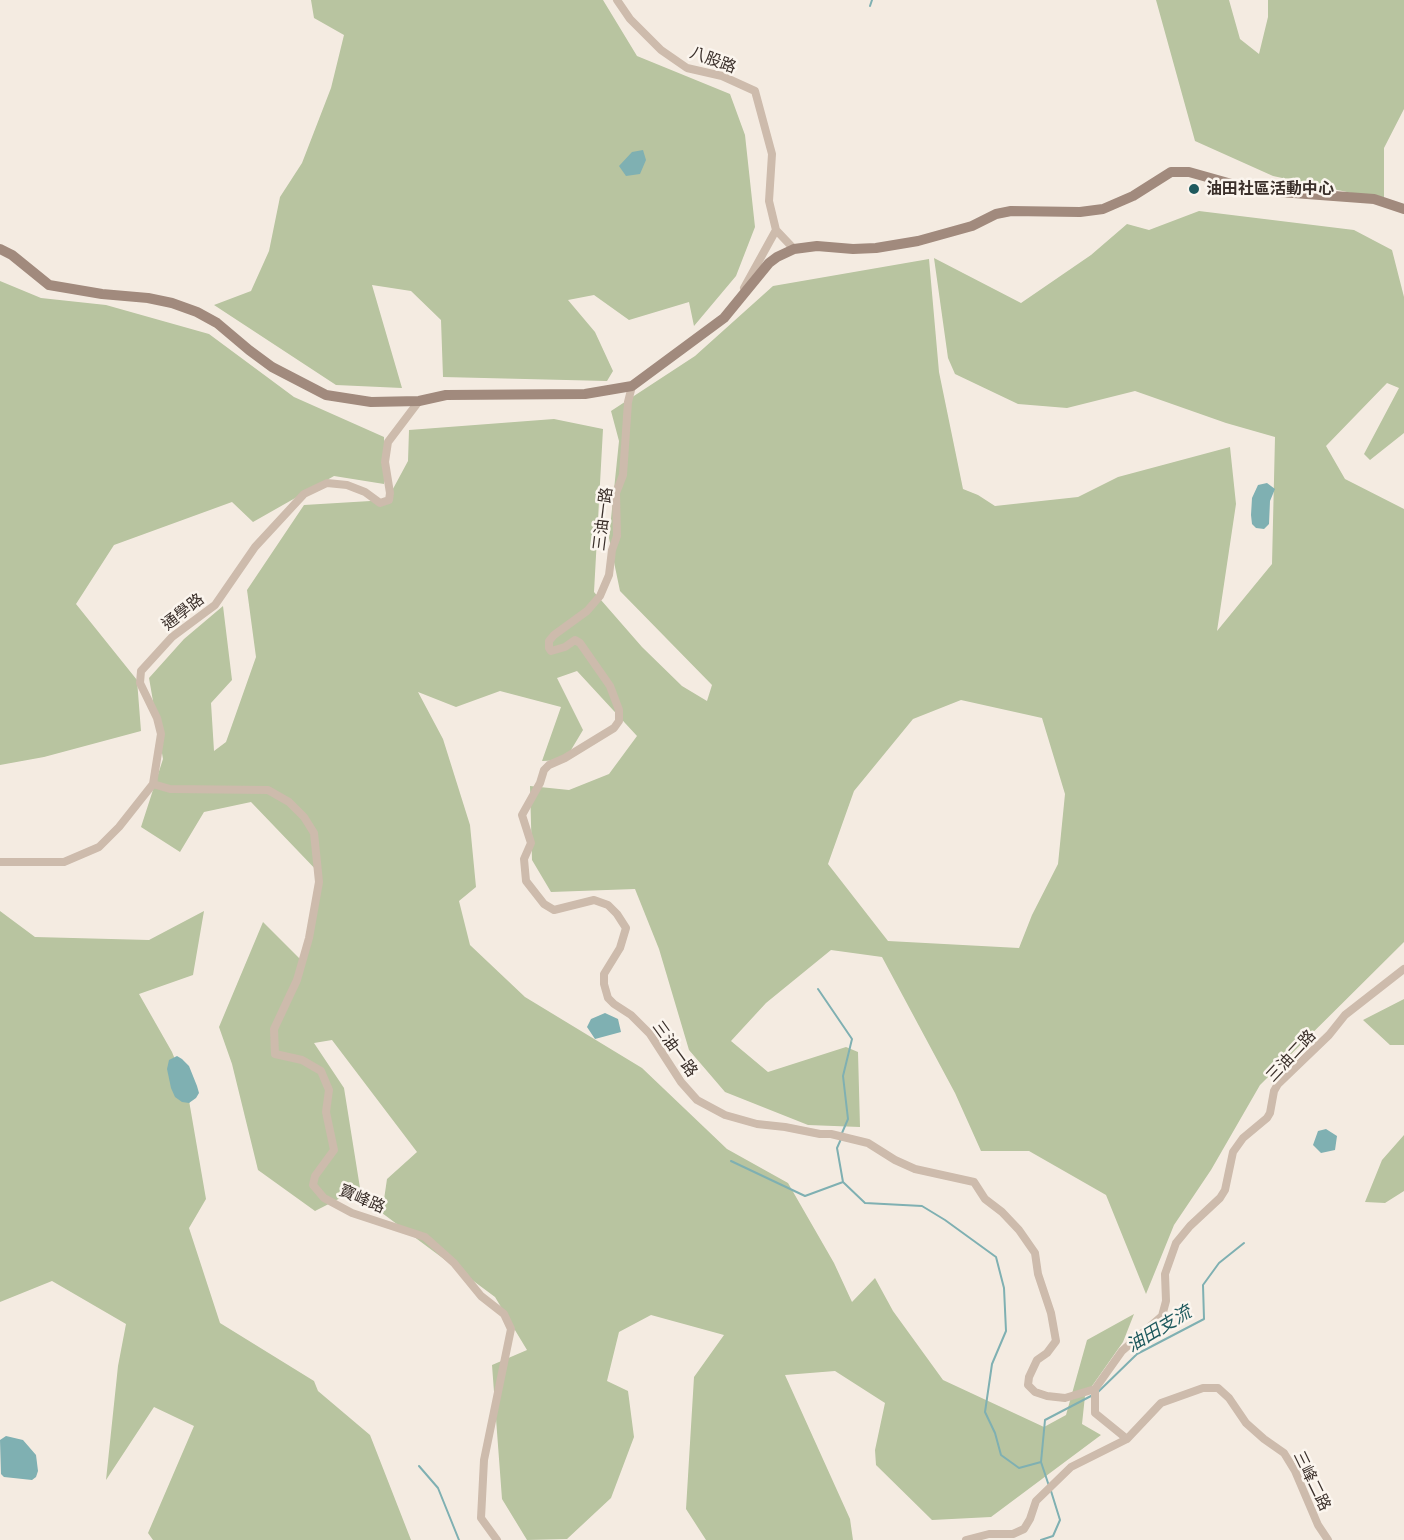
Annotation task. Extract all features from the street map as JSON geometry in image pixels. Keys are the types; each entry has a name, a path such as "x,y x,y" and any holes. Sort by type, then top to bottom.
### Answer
{"street":[{"name":"八股路","path":"617,0 630,19 662,50 687,68 722,75 755,91 772,154 769,201 776,230 794,249"},
{"path":"0,249 12,255 49,285 102,294 148,298 197,312 217,323 272,367 326,395 371,402 419,401 446,395 571,395 632,386 724,318 769,263 794,249 817,246 876,248 918,241 972,226 996,214 1011,211 1080,212 1103,209 1133,196 1171,172 1180,171 1253,190 1302,195 1350,196 1404,209"},
{"path":"734,305 776,230"},
{"name":"三油一路","path":"632,386 626,415 623,475 616,493 617,536 612,550 609,575 600,596 587,611 549,641 551,651 566,647 575,640 580,643 610,686 619,710 619,721 614,728 544,770 540,783 522,815 531,843 524,858 526,881 544,904 554,910 594,900 608,905 617,914 626,928 620,948 604,974 608,998 631,1015 650,1034 681,1082 697,1100 725,1115 758,1124 831,1134 868,1143 895,1160 915,1169 974,1182 985,1198 1019,1230 1035,1253 1038,1274 1051,1313 1056,1341 1047,1353 1037,1360 1028,1385 1035,1392 1065,1398 1095,1389"},
{"name":"通學路","path":"0,862 64,862 99,848 119,827 153,784 161,734 157,718 140,683 141,671 172,637 215,605 255,548 304,494 327,483 347,484 365,492 380,503 389,500 386,462 388,442 419,401"},
{"name":"寶峰路","path":"153,784 170,789 268,790 289,802 304,817 314,833 319,882 309,938 297,980 274,1029 275,1054 302,1060 321,1071 329,1090 326,1112 334,1150 315,1176 313,1185 324,1198 352,1213 425,1237 454,1263 481,1296 504,1314 511,1329 484,1460 481,1518 497,1540"},
{"name":"三油二路","path":"1095,1389 1122,1351 1162,1317 1165,1309 1165,1274 1176,1243 1190,1226 1221,1198 1225,1190 1233,1152 1243,1138 1267,1118 1274,1090 1278,1084 1329,1035 1345,1015 1404,969"},
{"name":"三峰二路","path":"1127,1439 1161,1404 1203,1388 1218,1388 1230,1398 1246,1423 1284,1453 1318,1525 1328,1540"},
{"path":"966,1540 989,1534 1012,1534 1024,1529 1036,1501 1071,1467 1127,1439 1095,1413 1095,1389"}],"green space":[{"path":"311,0 603,0 637,56 730,94 745,135 755,227 736,276 694,326 689,302 629,320 594,295 568,300 595,332 613,371 607,381 443,377 441,320 411,291 372,285 402,388 336,385 214,305 251,291 269,251 280,197 302,163 331,88 344,35 314,18"},
{"path":"1156,0 1229,0 1240,39 1259,54 1268,17 1268,0 1404,0 1404,109 1384,148 1384,200 1273,176 1195,141"},
{"path":"1199,211 1354,230 1392,250 1404,297 1404,433 1370,460 1364,454 1399,388 1387,383 1326,446 1345,479 1404,509 1404,942 1260,1085 1211,1170 1174,1225 1146,1294 1106,1195 1029,1151 981,1151 955,1093 882,957 831,950 766,1003 731,1041 768,1072 846,1047 858,1052 860,1127 808,1125 725,1092 689,1050 659,949 635,889 551,892 532,860 530,786 569,790 609,774 637,736 577,671 557,678 583,730 565,760 542,761 561,707 500,691 456,707 418,692 443,739 470,825 476,887 459,901 470,945 525,997 642,1068 727,1149 788,1183 834,1263 852,1302 875,1278 893,1311 943,1380 1044,1427 1066,1415 1087,1340 1134,1314 1123,1342 1085,1396 1082,1424 1101,1435 991,1517 932,1520 876,1465 875,1450 885,1403 835,1371 785,1375 850,1519 853,1540 706,1540 686,1509 694,1377 724,1335 651,1315 619,1332 607,1381 628,1391 634,1437 611,1498 567,1539 527,1540 502,1499 492,1365 527,1350 495,1297 382,1213 387,1179 417,1152 332,1040 314,1043 344,1088 360,1188 315,1211 258,1170 232,1064 219,1027 263,922 304,963 321,875 251,802 204,812 180,852 141,827 163,759 149,678 184,639 223,606 232,680 211,703 214,751 226,742 256,657 247,590 304,505 387,500 408,461 409,430 554,419 603,429 594,592 642,647 682,686 707,701 712,685 620,591 609,538 619,441 611,411 695,356 773,286 929,259 939,372 963,489 995,506 1078,497 1118,477 1230,447 1236,504 1217,631 1272,564 1275,437 1226,423 1135,391 1067,408 1018,404 955,374 948,358 934,258 1021,303 1091,255 1127,224 1149,230","holes":["961,700 1042,718 1065,794 1058,864 1032,915 1019,948 888,941 828,864 854,791 913,719"]},
{"path":"0,281 41,298 106,305 209,334 294,397 384,437 384,484 334,476 253,522 232,502 114,545 76,604 137,680 141,731 44,757 0,765"},
{"path":"0,911 35,937 149,940 204,911 193,975 139,994 172,1052 187,1089 206,1199 189,1228 220,1323 314,1381 318,1391 370,1435 411,1540 153,1540 148,1533 194,1426 154,1407 106,1480 118,1366 126,1324 52,1281 0,1302"},
{"path":"1404,999 1404,1045 1390,1045 1363,1020"},
{"path":"1404,1135 1404,1191 1385,1203 1365,1202 1382,1160"}],"water":[{"path":"643,150 646,160 640,174 626,176 619,166 632,152"},
{"path":"1267,483 1275,489 1270,501 1269,524 1264,529 1256,528 1252,524 1252,498 1258,485"},
{"path":"605,1013 618,1019 621,1032 595,1039 587,1027 591,1019"},
{"path":"177,1056 189,1066 199,1093 189,1103 182,1102 175,1097 171,1088 167,1069 169,1060"},
{"path":"1326,1129 1337,1136 1335,1150 1321,1153 1313,1145 1318,1131"},
{"path":"6,1436 23,1440 36,1455 38,1471 32,1480 4,1477 1,1474 0,1440"}],"waterway":[{"path":"870,6 872,0"},
{"path":"818,989 852,1039 843,1076 848,1119 842,1133"},
{"path":"841,1139 837,1148 843,1182 865,1203 922,1206 996,1257 1004,1288 1006,1331 992,1364 985,1412 995,1433 1001,1455 1019,1468 1041,1462"},
{"path":"731,1161 805,1196 843,1182"},
{"name":"油田支流","path":"1097,1393 1137,1354 1204,1319 1203,1285 1219,1263 1244,1243"},
{"name":"油田支流","path":"1049,1486 1041,1462 1045,1420 1091,1396"},
{"path":"419,1466 438,1488 459,1540"},
{"name":"油田支流","path":"1041,1540 1053,1536 1060,1520 1051,1491"}],"place":[{"name":"油田社區活動中心","path":"1194,189"}]}
